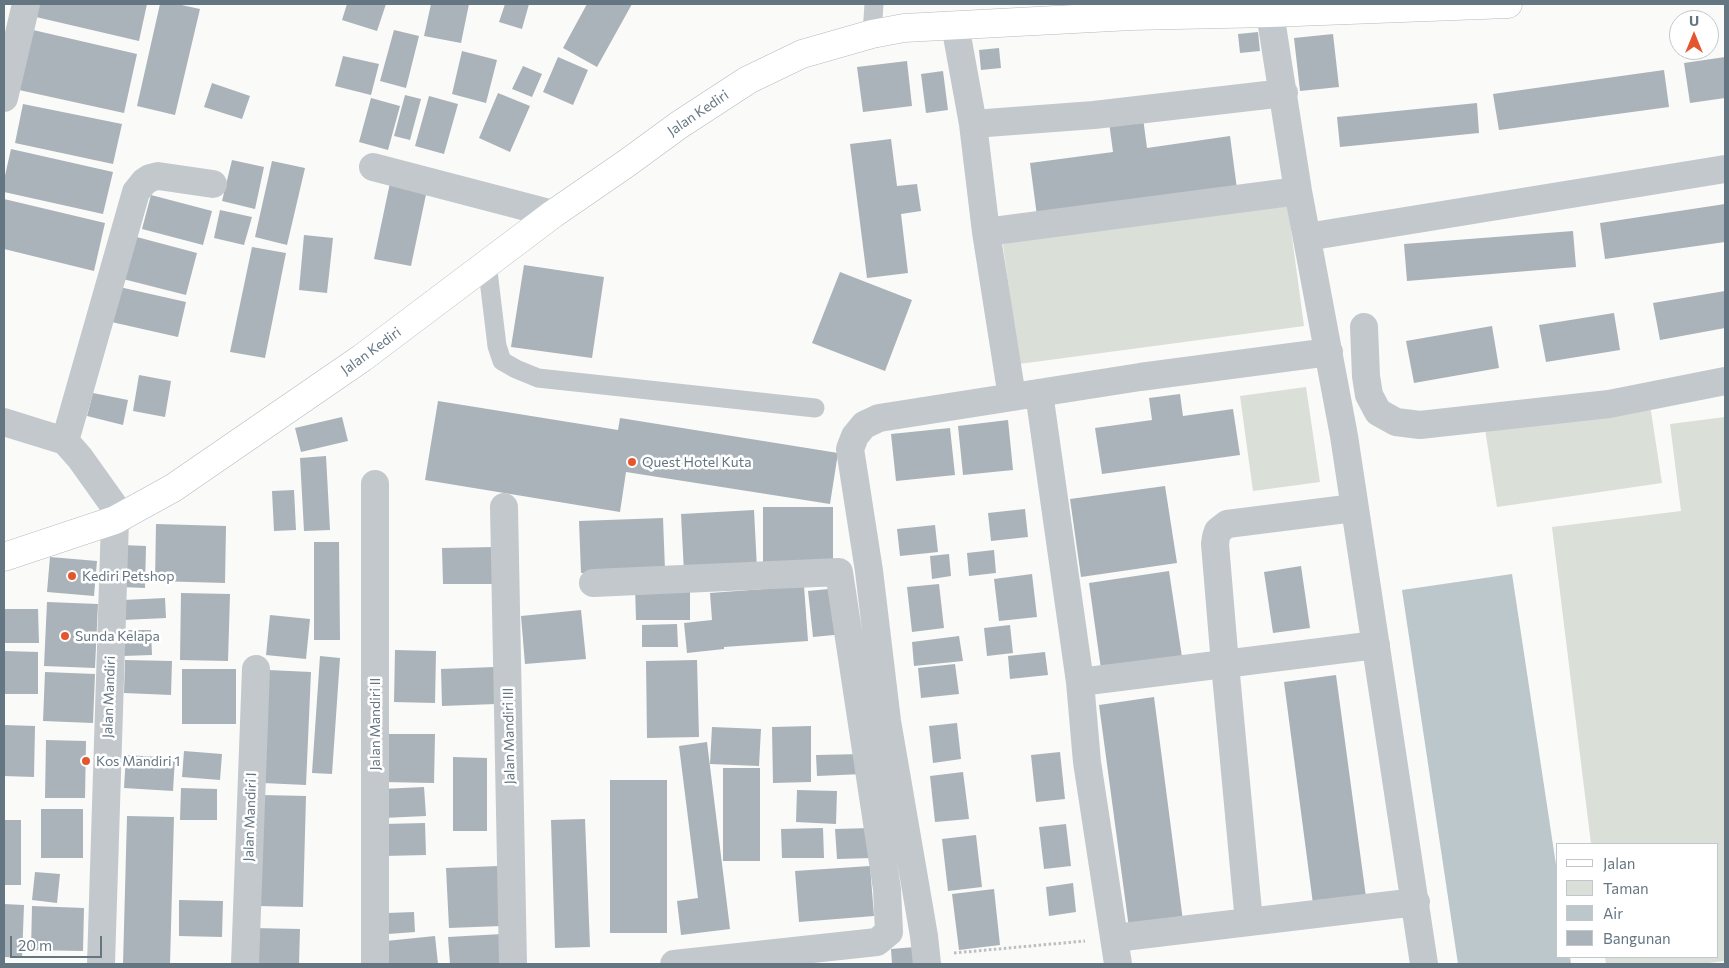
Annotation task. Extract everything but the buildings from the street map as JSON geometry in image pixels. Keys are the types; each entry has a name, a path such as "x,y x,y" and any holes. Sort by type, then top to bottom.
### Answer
{"main road":[{"name":"Jalan Kediri","path":"4,557 118,518 173,488 362,358 553,214 679,125 748,80 802,54 872,34 904,28 1128,10 1270,13 1508,4"}],"street":[{"path":"4,98 26,4"},
{"path":"1270,13 1298,191 1329,352 1416,902 1424,964"},
{"path":"955,24 973,124 986,232 1012,397"},
{"path":"973,124 1094,115 1284,93"},
{"path":"373,167 553,214"},
{"path":"1307,237 1725,169"},
{"path":"65,441 136,192 144,182 158,176 213,184"},
{"path":"986,232 1298,191"},
{"path":"1364,328 1368,394 1378,412 1396,422 1420,424 1609,404 1725,381"},
{"path":"927,960 887,721 869,571 850,449 855,436 864,425 879,418 1140,377 1329,352"},
{"path":"1039,393 1080,682 1087,762 1117,951 1249,922 1416,902"},
{"path":"4,422 65,441 80,458 118,518"},
{"name":"Jalan Mandiri II","path":"375,484 375,964"},
{"name":"Jalan Mandiri III","path":"504,507 513,964"},
{"path":"1249,922 1215,544 1218,531 1227,524 1354,508"},
{"name":"Jalan Mandiri","path":"101,964 118,518"},
{"path":"593,583 839,572 887,889 889,932 876,942 690,963"},
{"path":"1080,682 1376,645"},
{"name":"Jalan Mandiri I","path":"245,964 256,669"},
{"path":"887,889 915,883"}],"lane":[{"path":"872,34 874,4"},
{"path":"487,263 497,346 502,361 523,372 538,378 815,408"}],"path":[{"path":"927,960 1117,951"}],"green space":[{"path":"1287,200 1304,326 1019,364 1002,238"},
{"path":"1306,387 1320,482 1253,491 1240,396"},
{"path":"1650,405 1662,483 1497,507 1485,429"},
{"path":"1725,417 1725,961 1700,964 1606,964 1605,958 1719,958 1719,843 1591,843 1552,527 1681,511 1670,424"}],"water":[{"path":"1512,574 1556,865 1556,958 1570,958 1571,964 1458,964 1402,590"}],"place":[{"name":"Quest Hotel Kuta","path":"632,462"},
{"name":"Kediri Petshop","path":"72,576"},
{"name":"Sunda Kelapa","path":"65,636"},
{"name":"Kos Mandiri 1","path":"86,761"}]}
